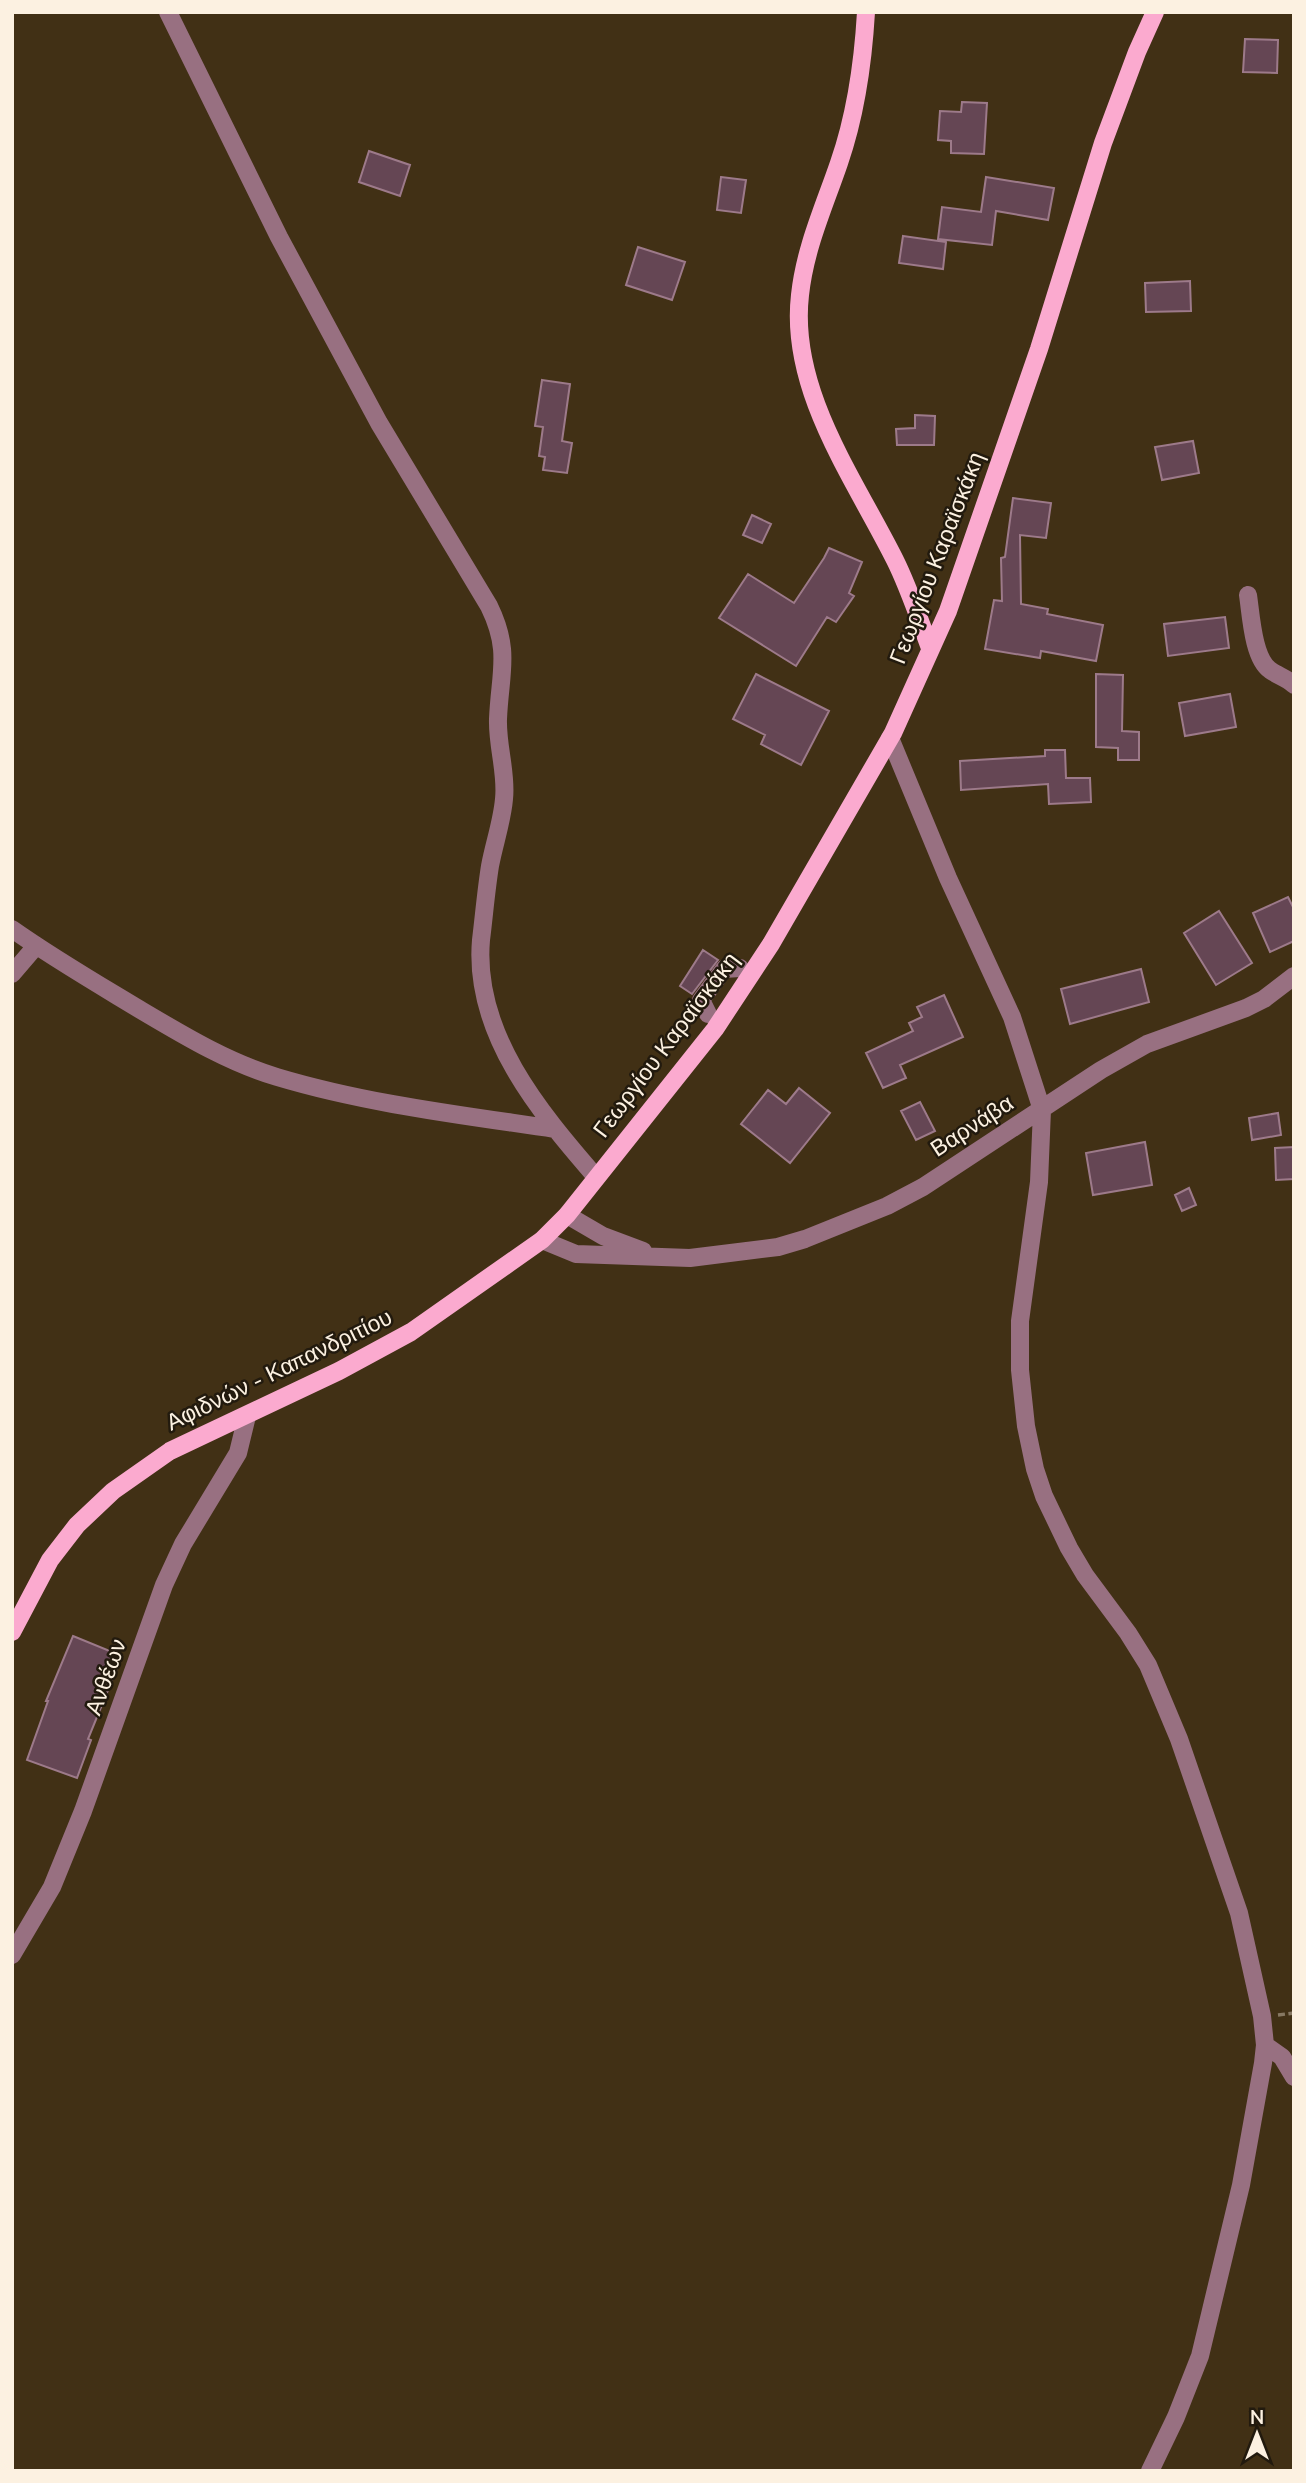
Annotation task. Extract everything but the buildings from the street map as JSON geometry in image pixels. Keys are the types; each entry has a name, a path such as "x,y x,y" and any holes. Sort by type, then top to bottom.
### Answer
{"main road":[{"path":"866,12 856,104 840,163 811,238 803,268 799,297 799,330 803,357 821,417 897,563 930,649"},
{"name":"Γεωργίου Καραϊσκάκη","path":"596,1177 722,1019 771,944 890,738 948,611 1039,349 1103,143 1154,12"},
{"name":"Αφιδνών - Καπανδριτίου","path":"12,1632 50,1560 77,1525 113,1491 170,1451 339,1371 411,1332 542,1241 567,1215 596,1177"}],"street":[{"path":"168,12 279,237 380,423 500,628 504,653 498,721 505,796 490,866 481,942 483,993 497,1036 520,1077 555,1129 596,1177"},
{"path":"1248,595 1257,650 1270,670 1294,685"},
{"path":"890,738 948,878 1012,1017 1042,1110 1039,1182 1020,1321 1020,1370 1026,1426 1035,1469 1044,1496 1069,1548 1148,1665 1179,1739 1240,1913 1262,2017 1265,2045 1241,2185 1200,2356 1150,2471"},
{"path":"12,929 211,1051 275,1077 413,1108 555,1129"},
{"path":"12,974 36,946"},
{"path":"708,1014 701,1000 724,970 740,968"},
{"name":"Βαρνάβα","path":"542,1241 576,1254 690,1258 778,1247 815,1235 887,1206 923,1187 1101,1070 1147,1044 1246,1008 1264,999 1294,976"},
{"name":"Βαρνάβα","path":"567,1215 603,1236 656,1256"},
{"name":"Ανθέων","path":"12,1955 52,1888 88,1799 164,1585 183,1544 238,1453 247,1416"},
{"path":"1265,2045 1282,2057 1294,2077"}]}
